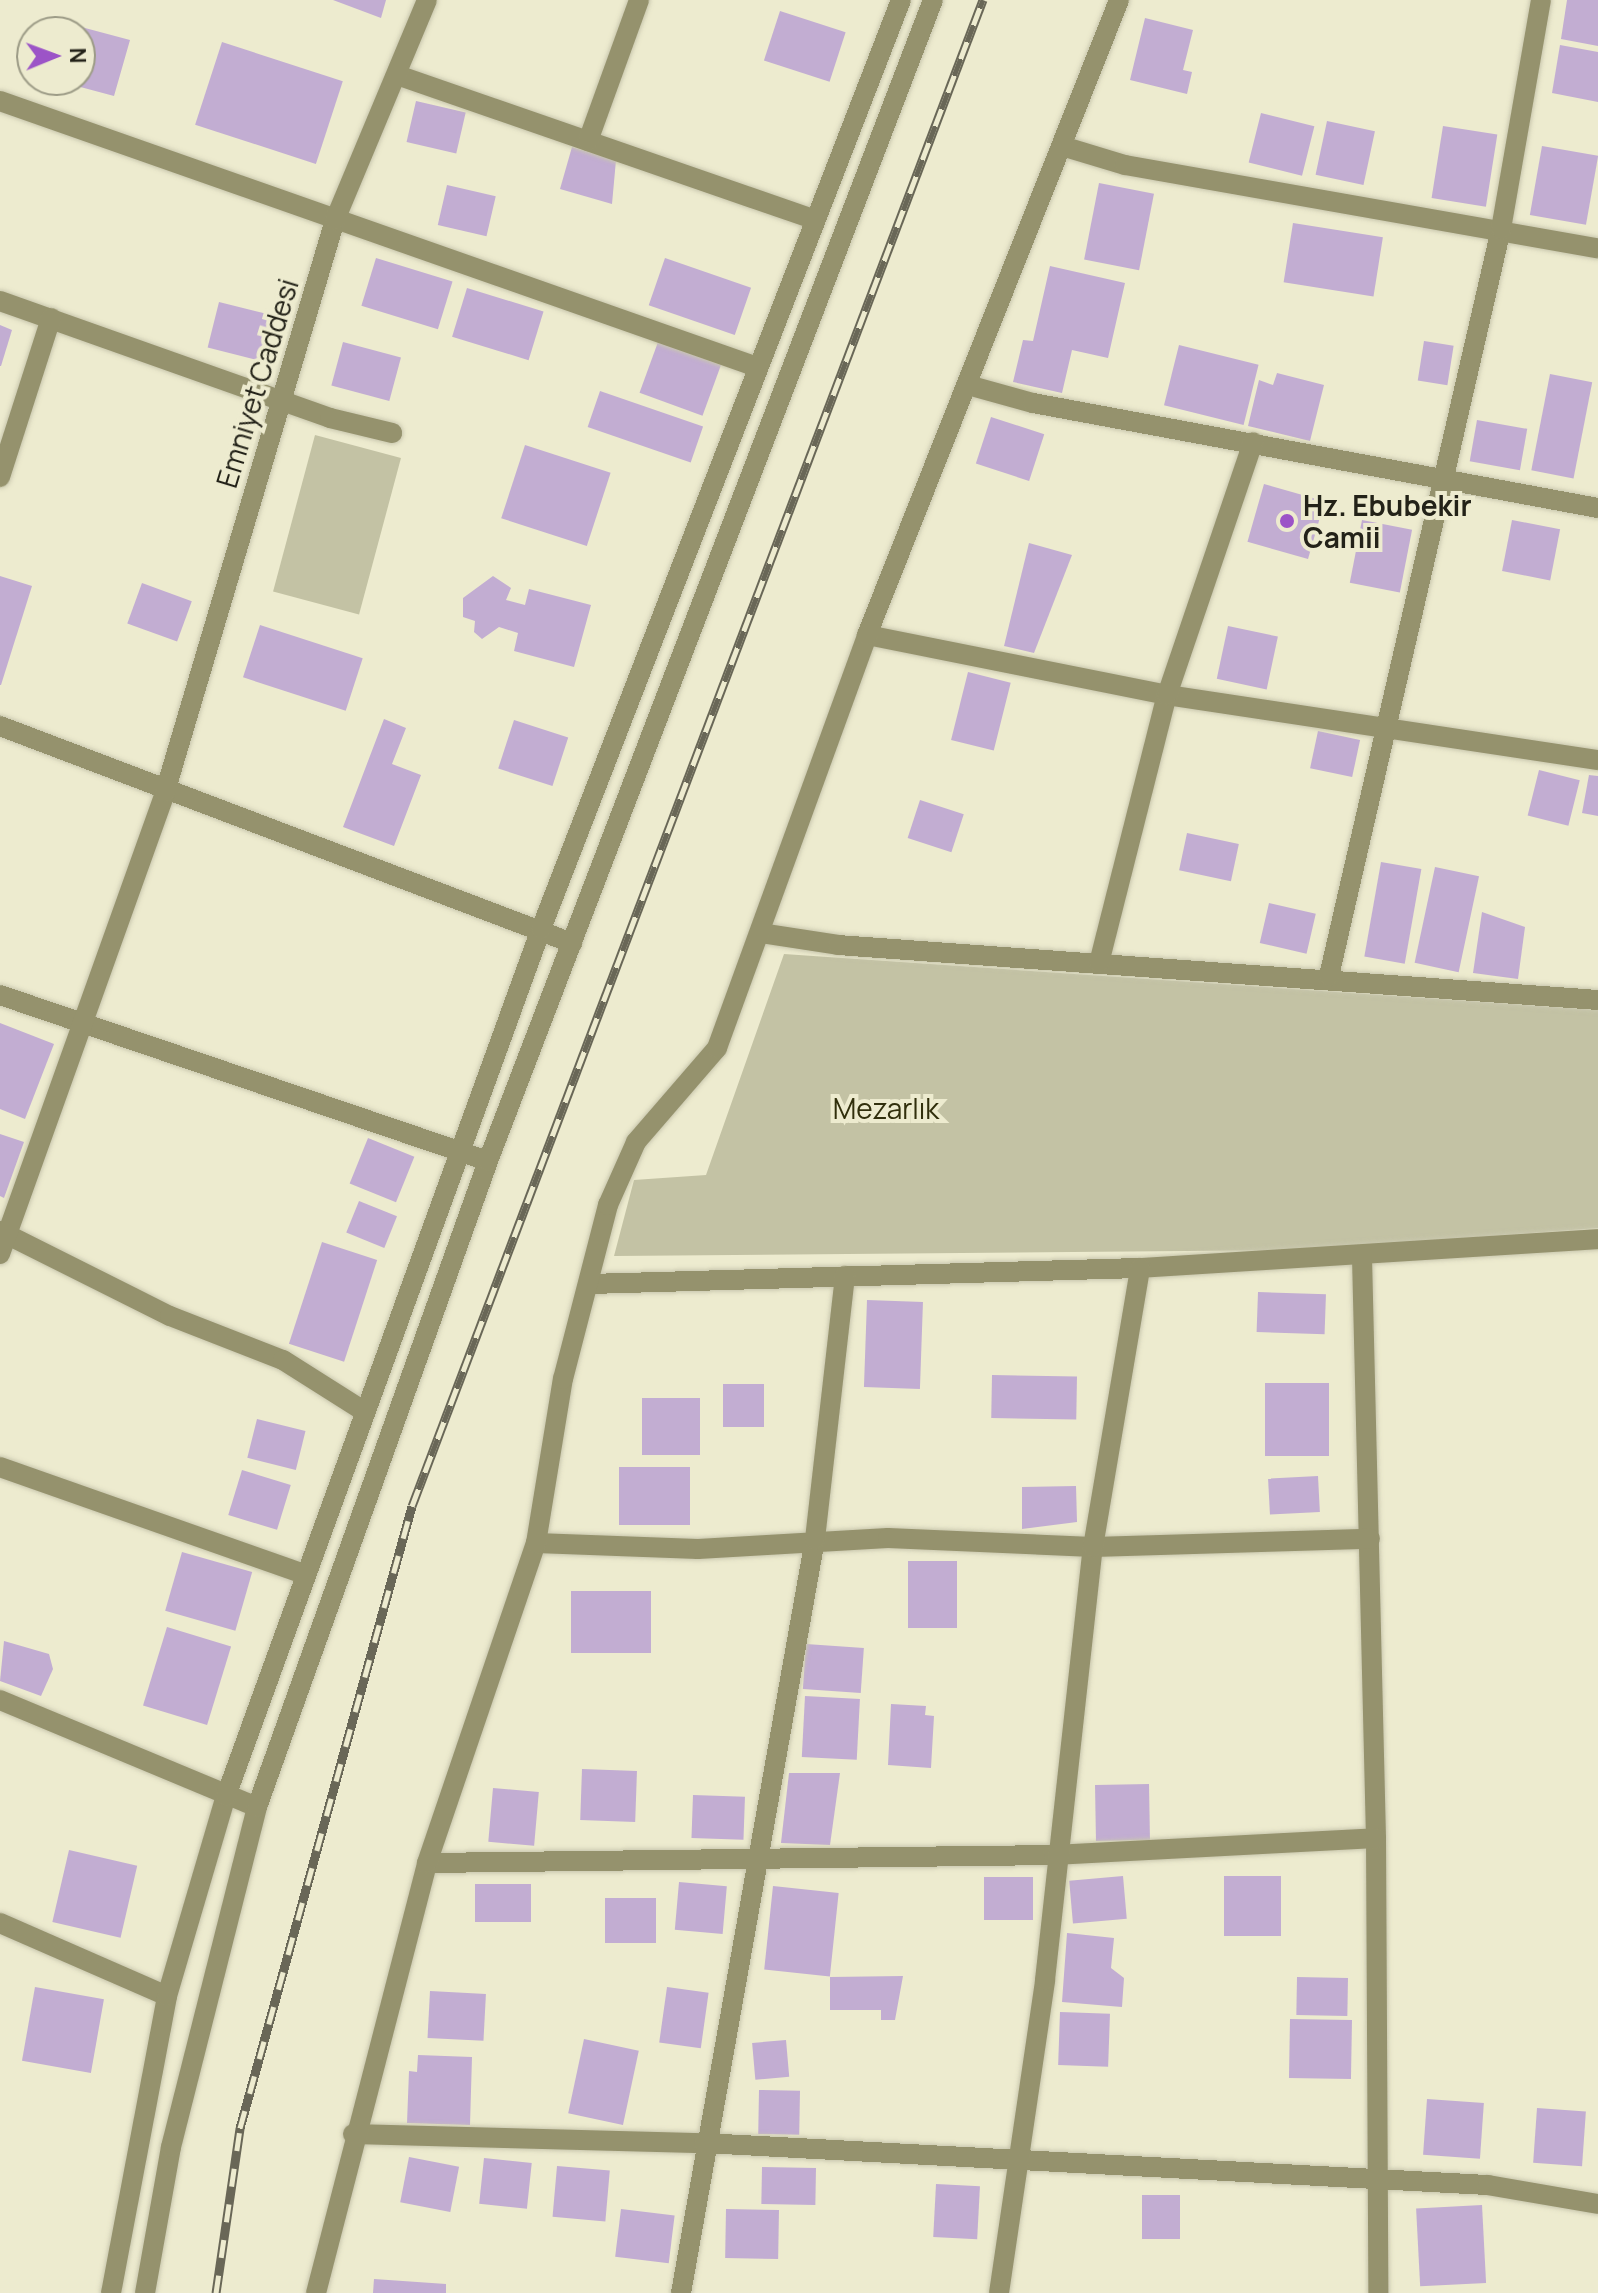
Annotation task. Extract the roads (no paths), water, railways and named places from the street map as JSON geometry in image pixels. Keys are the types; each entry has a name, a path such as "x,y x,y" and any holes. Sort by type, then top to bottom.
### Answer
{"street":[{"name":"Emniyet Caddesi","path":"3,1240 83,1026 165,792 335,220 400,76 427,0"},
{"path":"588,141 639,0"},
{"path":"111,2293 167,1996 226,1796 362,1410 541,929 901,0"},
{"path":"145,2293 171,2147 257,1807 488,1161 933,0"},
{"path":"316,2293 353,2134 427,1863 536,1543 563,1379 608,1205 636,1142 717,1048 867,635 1119,0"},
{"path":"1329,976 1382,728 1447,479 1501,229 1541,0"},
{"path":"400,76 815,220"},
{"path":"0,101 757,367"},
{"path":"1062,146 1125,165 1598,248"},
{"path":"0,301 280,400 392,433"},
{"path":"0,477 51,318"},
{"path":"968,385 1033,403 1598,508"},
{"path":"1099,963 1167,695 1253,442"},
{"path":"867,635 1167,695 1598,760"},
{"path":"0,726 165,792 572,943"},
{"path":"760,933 1099,963 1329,976 1598,1000"},
{"path":"0,995 458,1155 488,1161"},
{"path":"590,1284 1140,1268 1362,1257 1598,1239"},
{"path":"3,1240 170,1316 283,1360 362,1410"},
{"path":"1362,1257 1376,1838 1378,2293"},
{"path":"999,2293 1045,1980 1054,1855 1093,1547 1140,1268"},
{"path":"681,2293 704,2143 759,1860 815,1539 845,1276"},
{"path":"0,1467 304,1574"},
{"path":"536,1543 698,1549 815,1539 1093,1547 1370,1539"},
{"path":"0,1700 257,1807"},
{"path":"427,1863 1054,1855 1376,1838"},
{"path":"0,1923 167,1996"},
{"path":"353,2134 704,2143 1488,2185 1598,2204"}],"railway":[{"path":"216,2293 240,2128 412,1506 983,0"}],"place":[{"name":"Hz. Ebubekir Camii","path":"1287,521"}],"park label":[{"name":"Mezarlık","path":"886,1108"}]}
